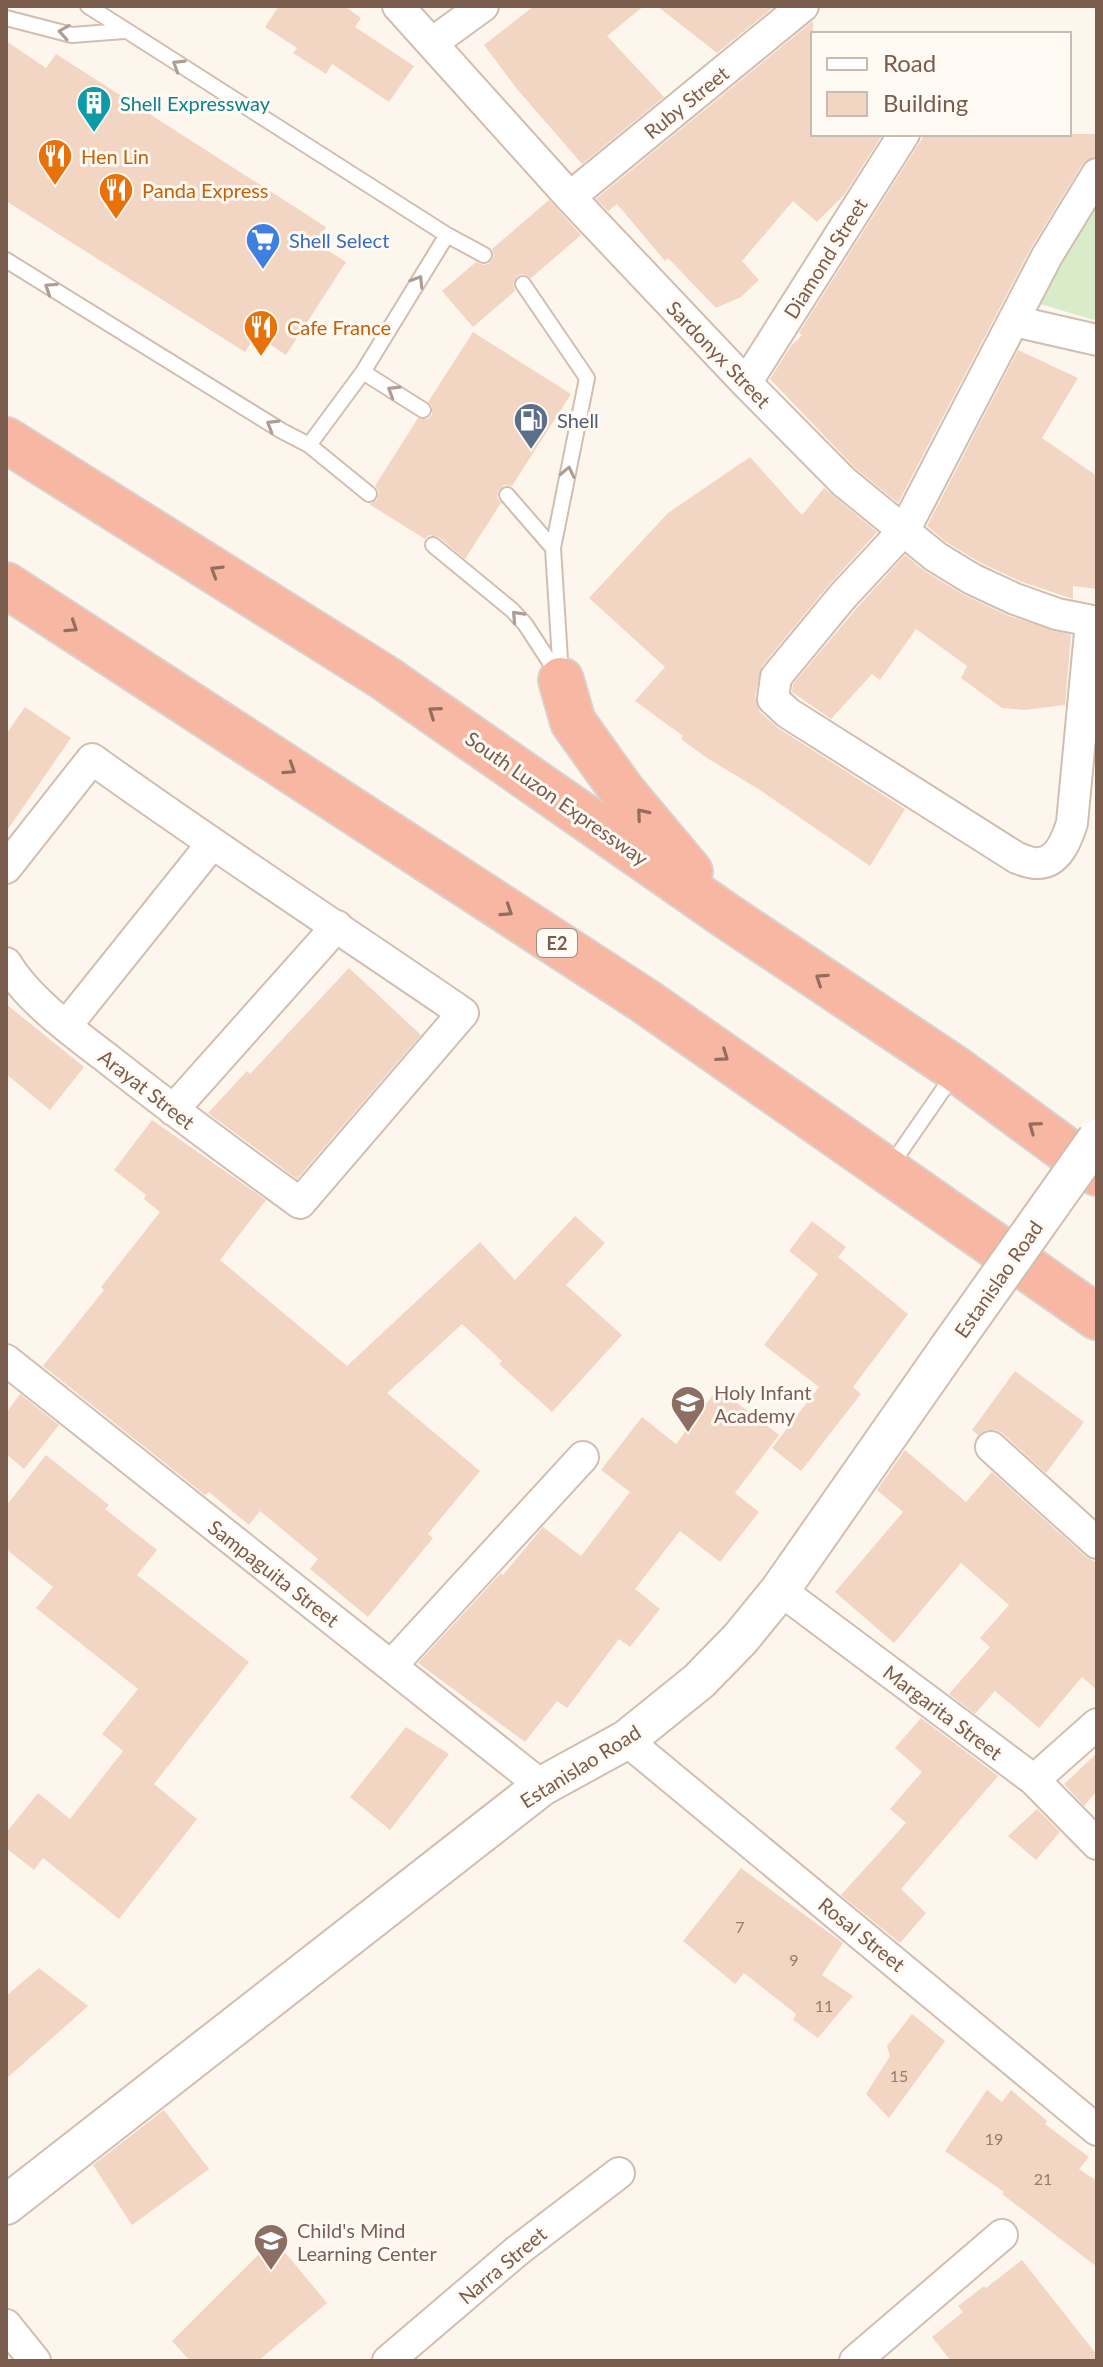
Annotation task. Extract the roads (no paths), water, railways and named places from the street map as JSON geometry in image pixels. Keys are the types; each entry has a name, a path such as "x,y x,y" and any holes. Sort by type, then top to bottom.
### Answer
{"highway":[{"name":"South Luzon Expressway","path":"6,440 385,678 728,917 957,1070 1097,1173"},
{"name":"E2","path":"6,585 645,1001 1097,1317"},
{"path":"561,680 573,722 623,792 728,917"}],"street":[{"name":"Sardonyx Street","path":"398,6 570,197 844,482 936,557 972,579 1043,609 1094,622"},
{"path":"432,43 483,6"},
{"name":"Ruby Street","path":"570,197 803,6"},
{"name":"Diamond Street","path":"746,383 903,136"},
{"path":"1094,622 1072,823 1066,842 1053,858 1039,864 1017,858 788,713 773,699 776,677 842,597 905,529 1047,256 1097,174"},
{"path":"1014,321 1097,340"},
{"path":"6,868 92,759 211,845 337,926 173,1110"},
{"path":"66,1026 211,845"},
{"name":"Arayat Street","path":"6,963 13,974 66,1026 173,1110 300,1203 463,1013 337,926"},
{"name":"Estanislao Road","path":"6,2205 542,1786 626,1740 699,1681 740,1639 780,1590 1097,1139"},
{"name":"Sampaguita Street","path":"6,1360 542,1786"},
{"path":"991,1447 1097,1543"},
{"path":"391,1666 583,1457"},
{"name":"Margarita Street","path":"780,1590 1034,1780 1097,1844"},
{"path":"1034,1780 1097,1724"},
{"name":"Rosal Street","path":"626,1740 1097,2130"},
{"name":"Narra Street","path":"388,2361 517,2251 619,2173"},
{"path":"855,2361 1002,2235"},
{"path":"6,2325 35,2361"}],"lane":[{"path":"88,6 447,235 484,255"},
{"path":"6,18 72,35 124,31"},
{"path":"309,445 363,372 447,235"},
{"path":"6,260 309,445 369,494"},
{"path":"523,284 587,378 553,548 561,680"},
{"path":"363,372 423,410"},
{"path":"507,495 553,548"},
{"path":"433,545 512,610 525,624 561,680"},
{"path":"888,1169 957,1070"}],"place":[{"name":"Shell Expressway","path":"94,134"},
{"name":"Hen Lin","path":"55,187"},
{"name":"Panda Express","path":"116,221"},
{"name":"Shell Select","path":"263,271"},
{"name":"Cafe France","path":"261,358"},
{"name":"Shell","path":"531,451"},
{"name":"Holy Infant Academy","path":"688,1434"},
{"name":"Child's Mind Learning Center","path":"271,2272"}]}
